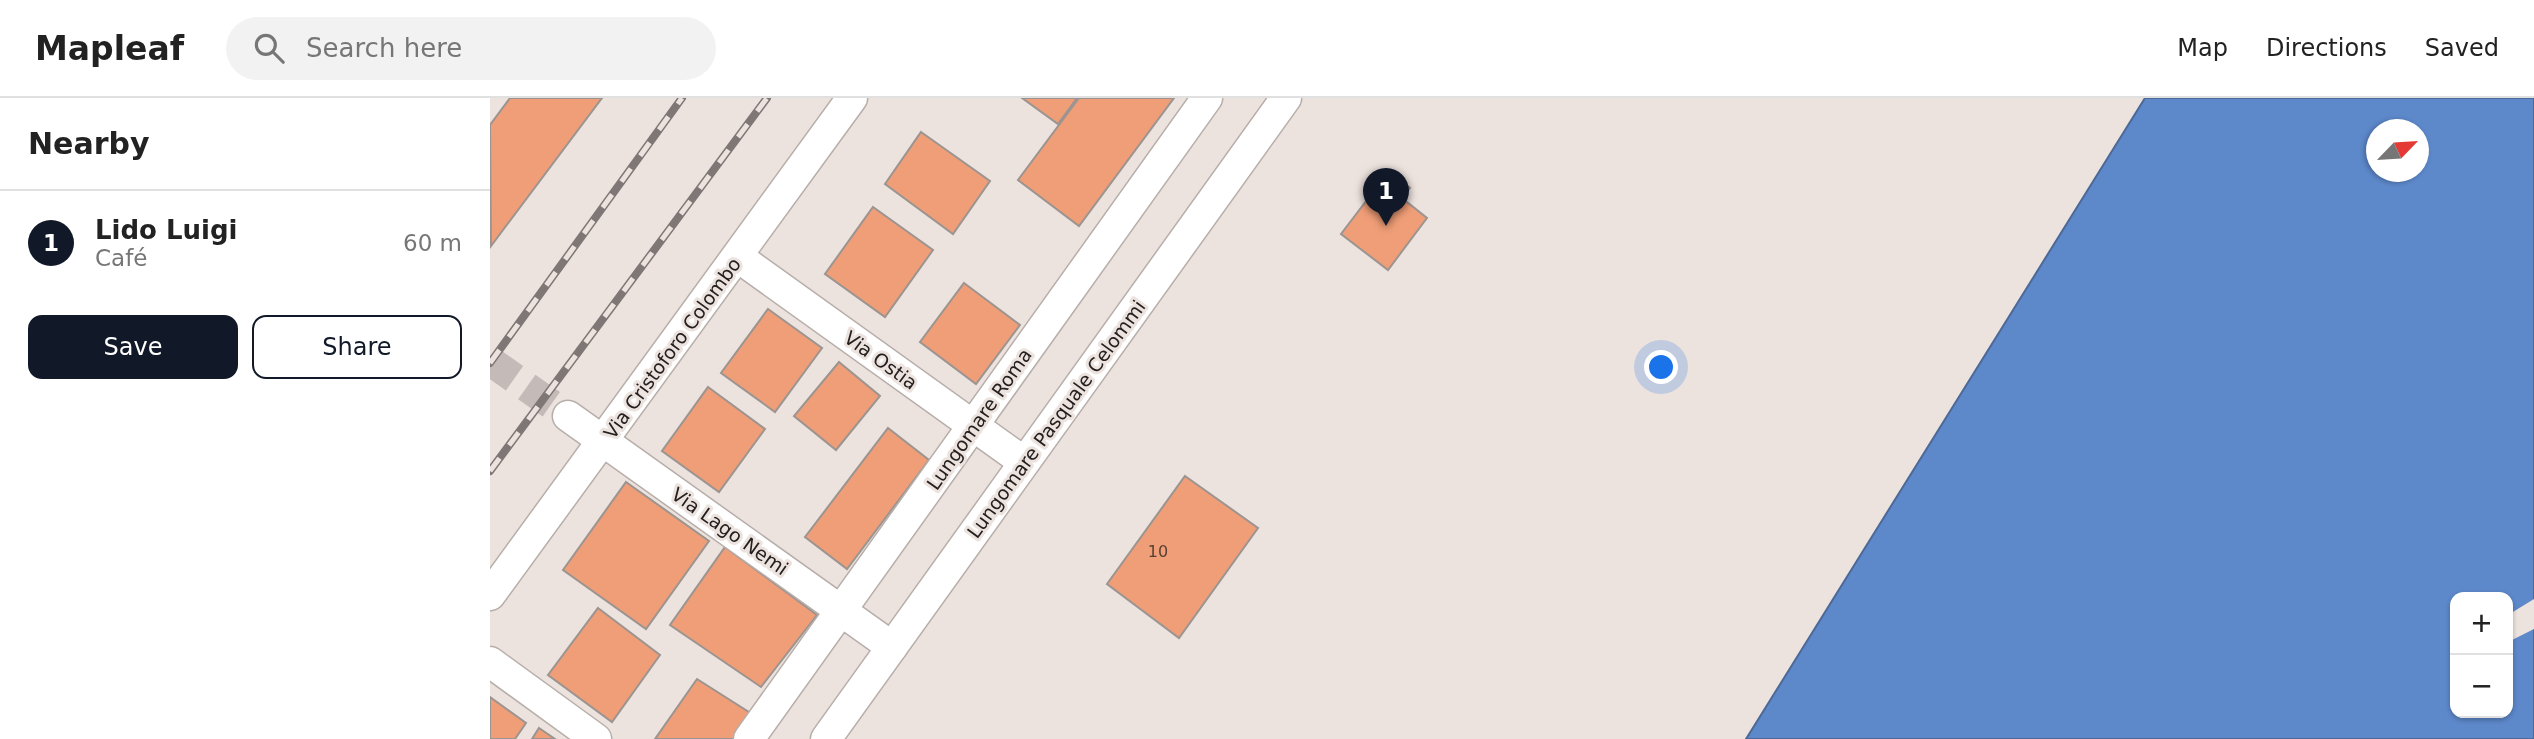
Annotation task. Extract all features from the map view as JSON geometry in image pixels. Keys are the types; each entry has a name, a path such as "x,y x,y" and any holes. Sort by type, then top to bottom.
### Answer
{"street":[{"name":"Via Cristoforo Colombo","path":"490,596 852,98"},
{"name":"Lungomare Roma","path":"749,739 1207,98"},
{"name":"Lungomare Pasquale Celommi","path":"826,739 1286,98"},
{"name":"Via Ostia","path":"738,257 1024,462"},
{"name":"Via Lago Nemi","path":"568,416 892,646"},
{"path":"490,662 596,739"}],"water":[{"path":"2145,98 2534,98 2534,739 1746,739"}],"pier":[{"path":"2534,599 2534,629 2513,640 2513,612"}],"building":[{"path":"510,98 602,98 491,246 490,125"},
{"path":"1022,98 1077,98 1058,124"},
{"path":"1079,98 1174,98 1079,226 1018,180"},
{"path":"921,132 990,181 953,234 885,184"},
{"path":"1389,171 1410,188 1402,198 1427,218 1388,270 1341,234"},
{"path":"873,207 933,250 885,317 825,274"},
{"path":"964,283 1020,325 976,384 920,342"},
{"path":"768,309 822,348 775,412 721,373"},
{"path":"839,362 880,396 836,450 794,416"},
{"path":"708,387 765,429 719,492 662,451"},
{"path":"888,428 929,460 847,569 805,537"},
{"path":"1185,476 1258,528 1179,638 1107,584"},
{"path":"626,482 709,541 646,629 563,570"},
{"path":"725,547 817,615 761,687 670,625"},
{"path":"598,608 660,655 612,722 548,675"},
{"path":"697,679 752,714 734,739 655,739"},
{"path":"490,697 526,723 515,739 490,739"},
{"path":"539,728 555,739 532,739"}],"tunnel":[{"path":"490,361 568,416"}],"railway":[{"path":"490,363 682,98"},
{"path":"490,471 767,98"}],"place":[{"name":"Lido Luigi","path":"1386,226"}]}
